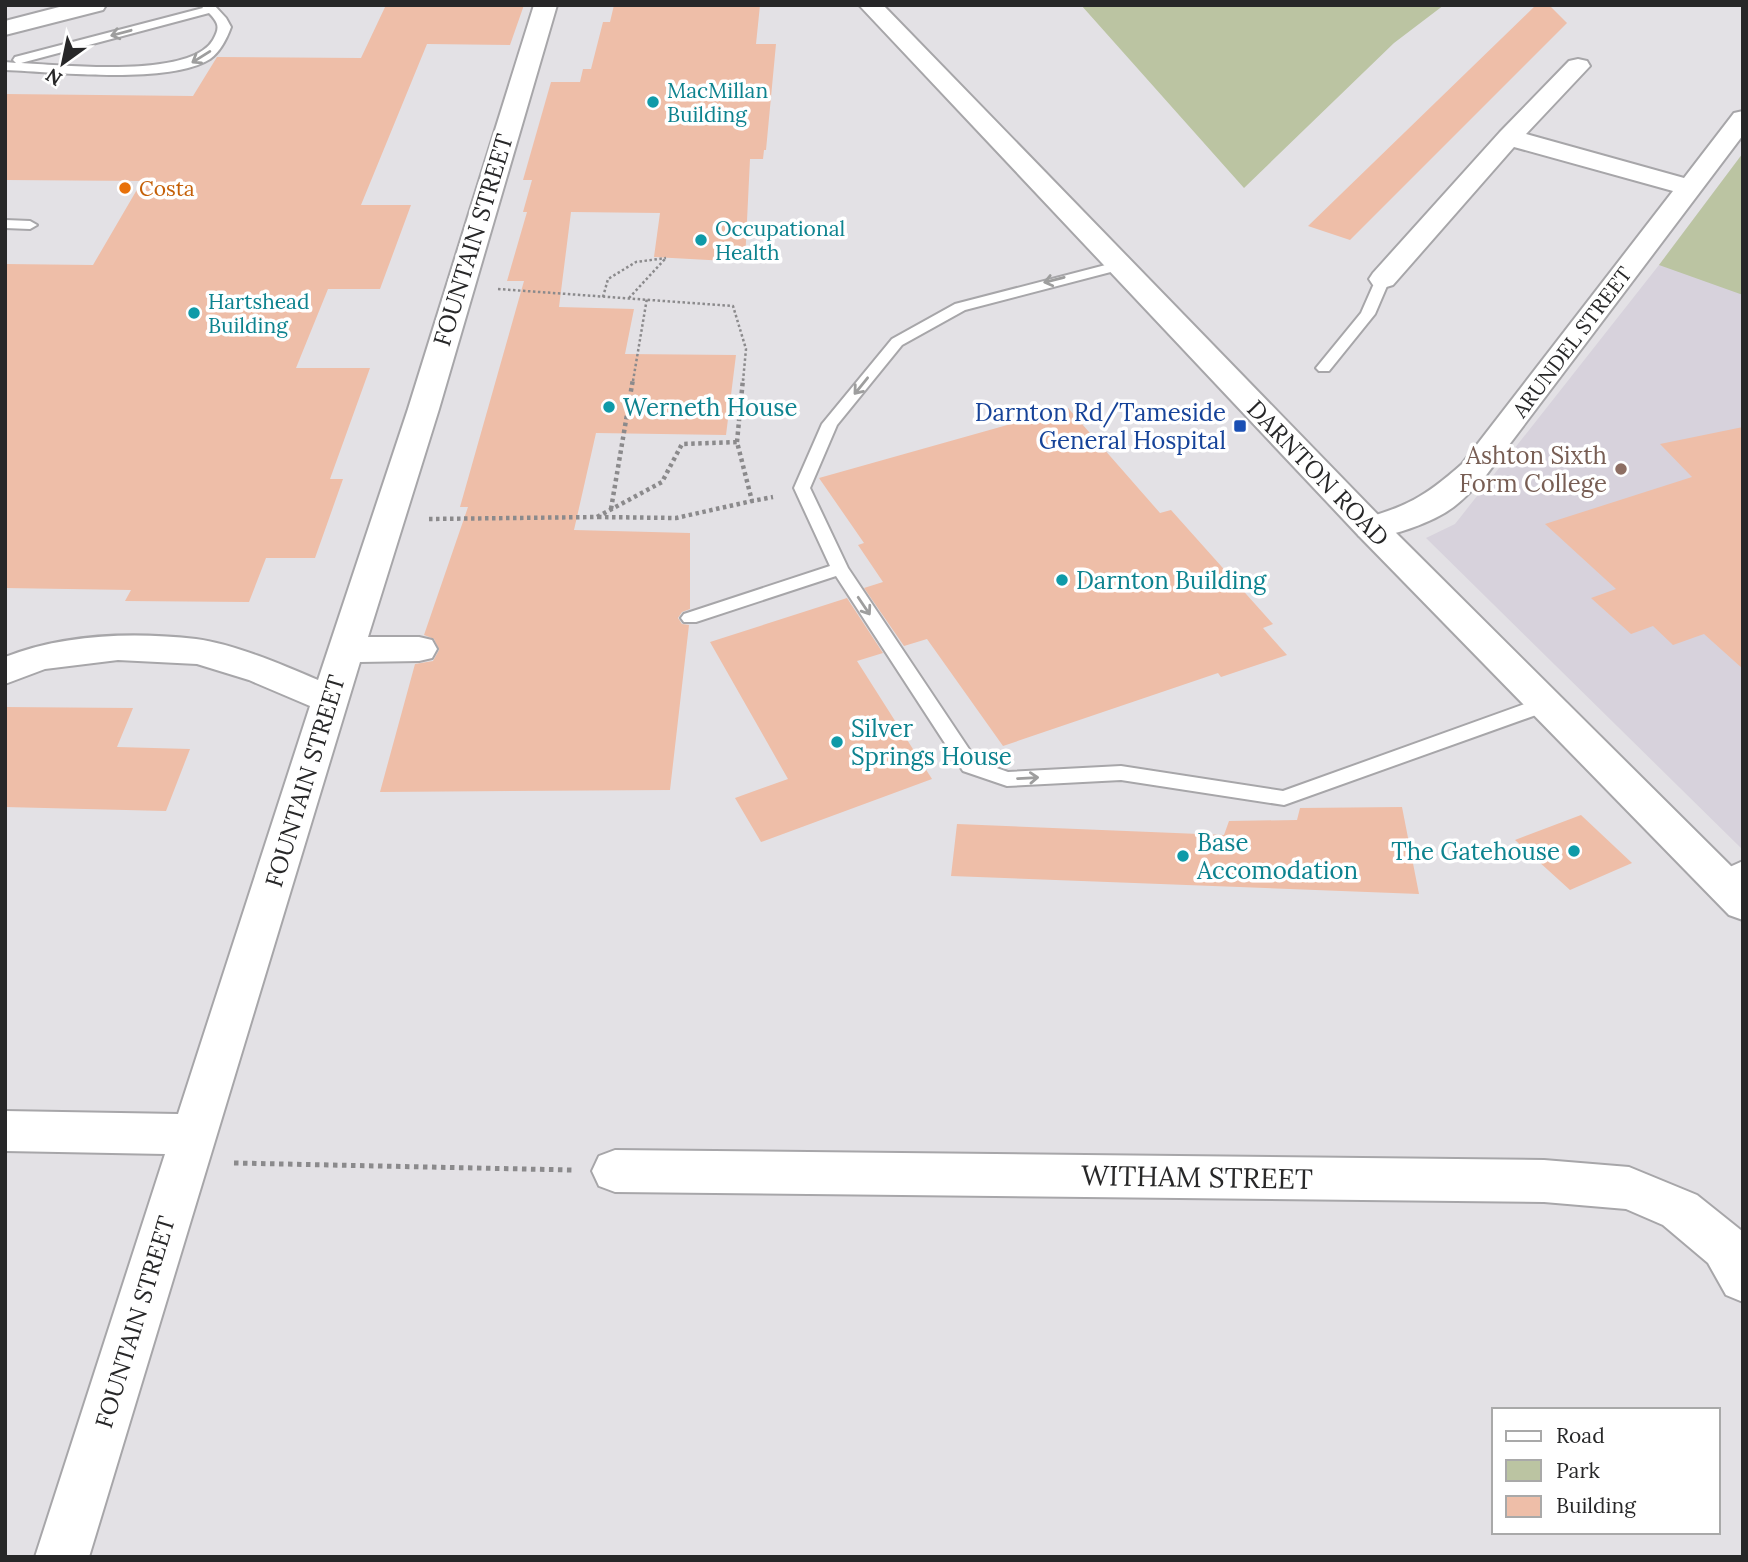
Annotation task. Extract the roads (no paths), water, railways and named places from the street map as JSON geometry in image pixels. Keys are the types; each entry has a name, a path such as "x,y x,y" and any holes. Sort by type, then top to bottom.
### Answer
{"street":[{"path":"5,28 95,5"},
{"name":"FOUNTAIN STREET","path":"62,1557 346,650 390,519 458,287 547,5"},
{"name":"DARNTON ROAD","path":"870,5 1543,705 1731,875 1743,904"},
{"path":"1383,279 1509,137 1578,66"},
{"name":"ARUNDEL STREET","path":"1371,528 1405,518 1443,499 1473,471 1743,118"},
{"path":"1509,137 1688,187"},
{"path":"5,671 40,657 118,648 198,652 262,671 331,699"},
{"path":"346,650 419,649"},
{"path":"5,1130 190,1148"},
{"name":"WITHAM STREET","path":"615,1171 1544,1181 1629,1188 1680,1210 1725,1247 1743,1279"}],"lane":[{"path":"209,7 225,27 208,55 176,67 5,65 209,7"},
{"path":"5,225 30,225"},
{"path":"1121,265 960,307 897,342 830,424 802,488 840,569 971,766 1007,779 1121,773 1284,798 1543,705"},
{"path":"1324,368 1368,314 1383,279"},
{"path":"690,618 840,569"}],"place":[{"name":"MacMillan Building","path":"653,102"},
{"name":"Costa","path":"125,188"},
{"name":"Occupational Health","path":"701,240"},
{"name":"Hartshead Building","path":"194,313"},
{"name":"Werneth House","path":"609,407"},
{"name":"Darnton Rd/Tameside General Hospital","path":"1240,426"},
{"name":"Ashton Sixth Form College","path":"1621,469"},
{"name":"Darnton Building","path":"1062,580"},
{"name":"Silver Springs House","path":"837,742"},
{"name":"The Gatehouse","path":"1574,851"},
{"name":"Base Accomodation","path":"1183,856"}]}
